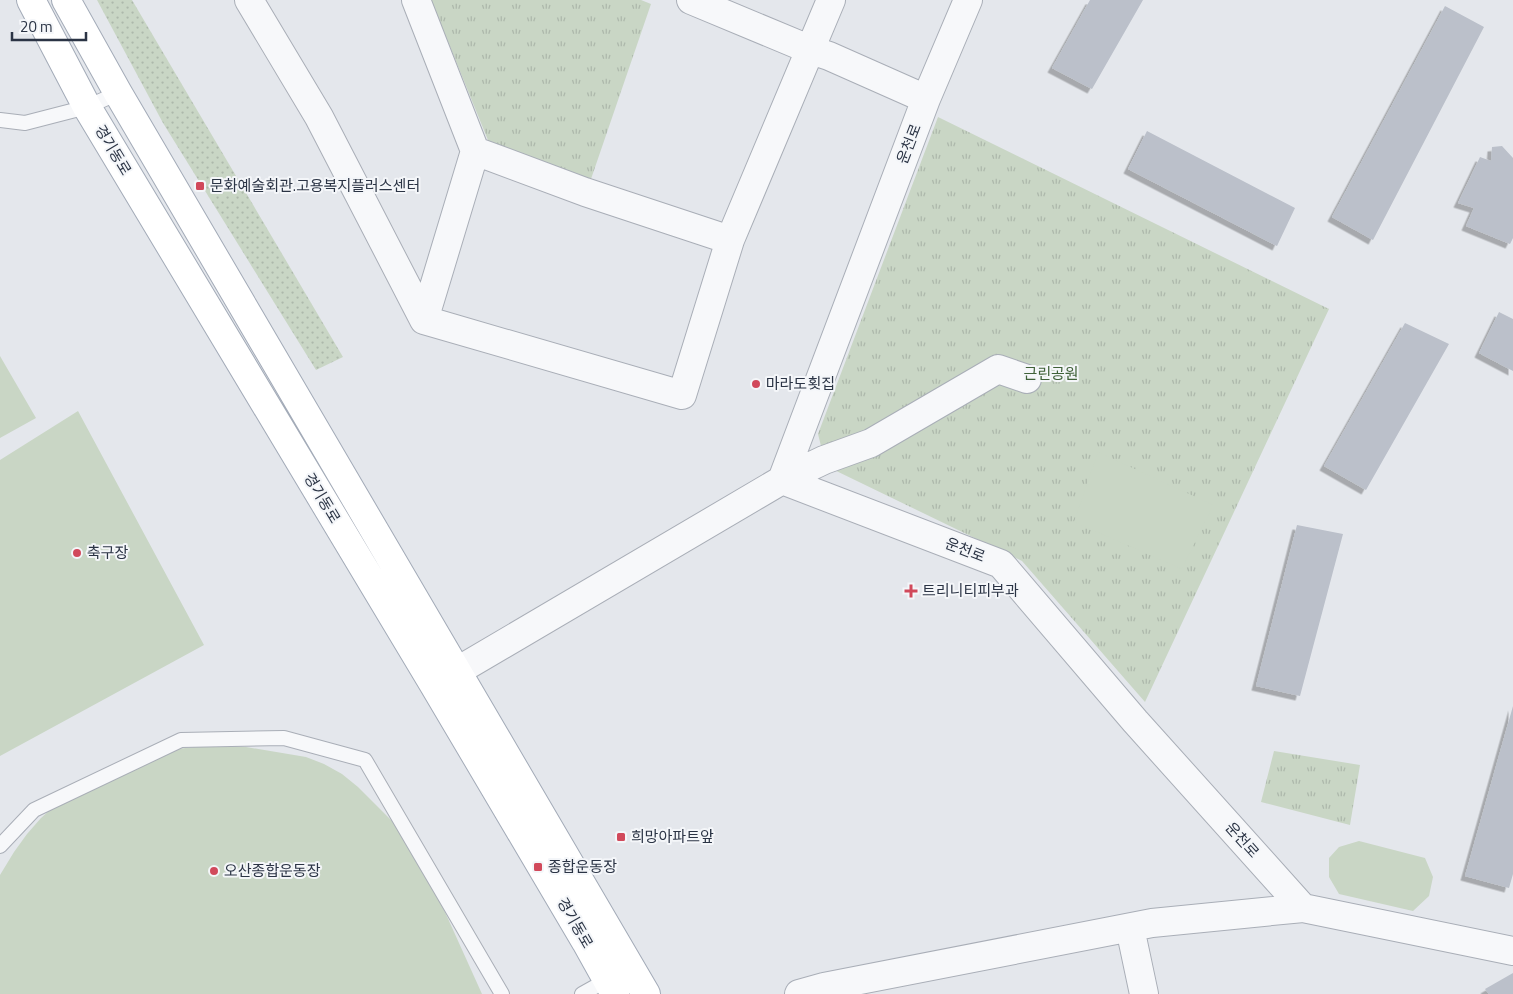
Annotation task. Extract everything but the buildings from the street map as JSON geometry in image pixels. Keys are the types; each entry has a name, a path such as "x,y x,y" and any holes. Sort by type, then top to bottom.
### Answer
{"main road":[{"name":"경기동로","path":"31,0 88,107 434,685 611,987"},
{"name":"경기동로","path":"66,0 118,94 646,994"}],"street":[{"path":"249,0 319,117 424,320 682,395 730,240 831,0"},
{"path":"416,0 475,150 424,320"},
{"path":"691,0 829,56 926,99"},
{"name":"운천로","path":"968,0 926,99 782,480 1000,564 1135,720 1303,908"},
{"path":"475,150 585,192 730,240"},
{"path":"434,685 782,480 824,460 871,444 998,369 1027,379"},
{"path":"799,994 824,987 1152,923 1303,908 1513,951"},
{"path":"1130,928 1144,994"}],"lane":[{"path":"0,120 25,123 88,107 118,94"},
{"path":"0,846 34,810 181,740 284,738 365,760 502,994"},
{"path":"582,994 611,987"}],"green space":[{"path":"97,0 132,0 343,357 316,370 163,123"},
{"path":"431,0 641,0 651,4 591,179 492,150"},
{"name":"근린공원","path":"938,117 1329,309 1145,702 1022,561 826,466 818,434"},
{"path":"0,356 36,418 0,438"},
{"name":"축구장","path":"78,411 204,645 0,756 0,460"},
{"path":"1098,452 1213,505 1182,569 1074,522"},
{"name":"오산종합운동장","path":"211,745 246,747 306,757 342,774 358,787 392,821 417,850 482,994 0,994 0,875 27,834 41,818 71,791 177,749"},
{"path":"1274,751 1360,765 1350,825 1261,802"},
{"path":"1359,841 1425,858 1433,877 1429,896 1413,911 1339,894 1329,877 1329,858 1339,847"}],"place":[{"name":"문화예술회관.고용복지플러스센터","path":"200,186"},
{"name":"마라도횟집","path":"756,384"},
{"name":"축구장","path":"77,553"},
{"name":"트리니티피부과","path":"911,591"},
{"name":"희망아파트앞","path":"621,837"},
{"name":"종합운동장","path":"538,867"},
{"name":"오산종합운동장","path":"214,871"}]}
